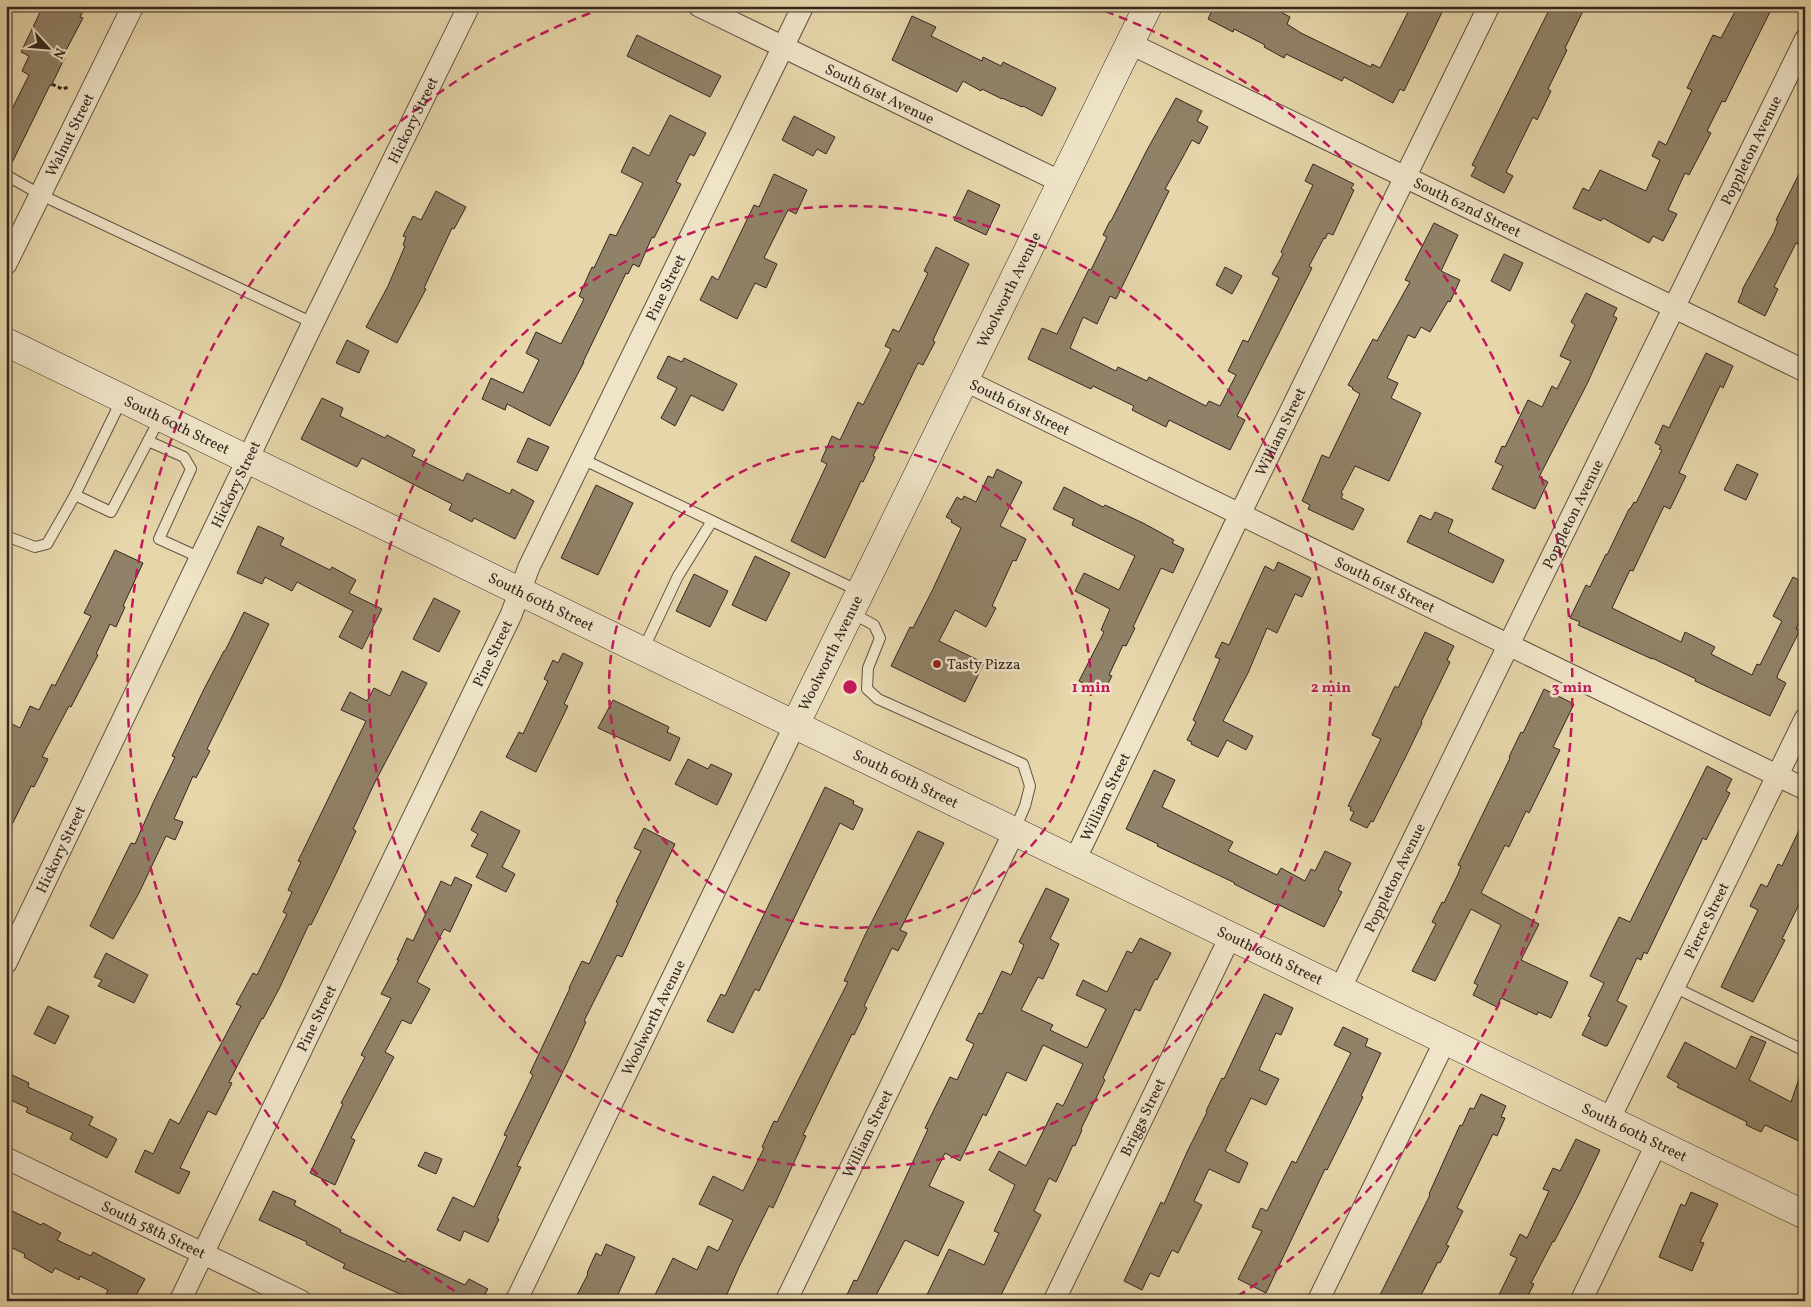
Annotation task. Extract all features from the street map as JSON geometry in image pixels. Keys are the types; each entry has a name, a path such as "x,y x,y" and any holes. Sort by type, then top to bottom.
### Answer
{"main road":[{"name":"Woolworth Avenue","path":"795,725 1148,6"},
{"name":"South 60th Street","path":"6,342 1805,1215"}],"street":[{"name":"Walnut Street","path":"6,264 133,6"},
{"name":"Hickory Street","path":"6,963 469,6"},
{"name":"South 61st Avenue","path":"699,6 1061,182"},
{"name":"Pine Street","path":"180,1301 511,616 529,567 804,6"},
{"name":"William Street","path":"1075,860 1240,514 1489,6"},
{"name":"Poppleton Avenue","path":"1340,988 1805,40"},
{"name":"South 62nd Street","path":"1129,43 1805,370"},
{"name":"South 61st Street","path":"964,380 1805,789"},
{"name":"Pierce Street","path":"1609,1120 1805,719"},
{"name":"Woolworth Avenue","path":"516,1301 795,725"},
{"name":"William Street","path":"786,1301 1014,830"},
{"name":"Briggs Street","path":"1054,1301 1231,935"},
{"path":"1318,1301 1446,1040"},
{"path":"1580,1301 1657,1143"},
{"name":"South 58th Street","path":"6,1158 301,1301"}],"lane":[{"path":"6,175 40,195 314,323"},
{"path":"6,536 35,547 47,544 75,495 123,398"},
{"path":"75,495 111,512 160,417"},
{"path":"148,441 184,457 191,469 159,538 201,558"},
{"path":"582,459 712,521 855,602 874,625 880,638 868,668 868,689 878,699 1024,764 1030,786 1025,806 1014,830"},
{"path":"642,650 678,576 712,521"},
{"path":"1674,987 1805,1050"}],"path":[{"path":"52,84 62,89 68,89 71,84"}],"building":[{"path":"43,6 86,6 80,17 83,18 63,56 65,57 9,169 6,168 6,121 29,75 22,71 29,56 21,52"},
{"path":"1214,6 1270,6 1290,17 1287,24 1301,33 1371,67 1372,64 1380,68 1411,6 1445,6 1404,91 1400,89 1393,103 1344,77 1342,81 1286,54 1284,58 1264,47 1265,45 1234,29 1233,32 1208,19"},
{"path":"1551,6 1573,6 1583,11 1548,89 1551,91 1537,120 1533,117 1506,172 1513,176 1504,193 1471,176 1476,167 1472,165"},
{"path":"1738,6 1760,6 1770,12 1725,102 1722,101 1707,131 1711,133 1689,175 1685,173 1668,210 1677,214 1663,241 1653,236 1649,243 1603,218 1601,221 1573,208 1583,188 1589,191 1600,170 1646,191 1660,160 1652,156 1659,141 1666,145 1692,90 1687,88 1713,35 1721,38"},
{"path":"912,16 936,27 931,36 982,61 983,57 1001,66 1003,62 1056,88 1042,116 982,89 981,91 963,81 957,92 892,60"},
{"path":"637,35 721,76 710,97 627,56"},
{"path":"1176,98 1202,111 1197,121 1208,127 1199,144 1192,140 1165,189 1169,191 1116,299 1110,296 1097,324 1083,317 1070,348 1116,371 1118,367 1147,381 1149,377 1206,406 1209,401 1220,406 1236,375 1228,371 1243,340 1248,342 1279,278 1272,274 1283,254 1281,252 1313,185 1305,181 1313,164 1354,184 1351,188 1354,190 1333,235 1328,233 1324,238 1309,266 1312,268 1237,416 1245,420 1230,450 1169,420 1166,427 1132,410 1134,406 1093,386 1091,389 1028,359 1042,328 1057,334 1107,237 1103,235 1110,221"},
{"path":"670,115 706,133 694,156 690,154 676,182 681,184 654,238 652,237 639,267 633,264 628,274 626,273 584,362 550,426 507,404 505,410 482,399 491,378 523,393 539,360 526,353 536,332 561,344 584,299 579,296 592,267 594,268 610,234 616,236 643,183 621,172 633,147 649,156"},
{"path":"794,116 835,137 826,154 817,149 813,156 782,140"},
{"path":"1805,162 1805,247 1796,243 1774,287 1778,289 1765,316 1738,302 1742,290 1774,232 1778,221 1776,220"},
{"path":"774,174 807,190 796,214 788,210 764,258 777,264 766,288 755,283 737,319 700,300 712,276 718,280 754,205 759,207"},
{"path":"968,190 1000,205 986,235 954,220"},
{"path":"436,191 466,207 454,229 452,228 424,288 426,289 397,343 366,327 388,286 405,246 403,245 406,237 403,236 413,216 421,220"},
{"path":"1434,223 1458,235 1441,271 1460,280 1450,302 1448,301 1430,332 1421,327 1415,338 1408,335 1387,378 1398,383 1391,398 1421,413 1389,481 1355,466 1341,493 1343,494 1341,498 1364,509 1353,530 1308,509 1310,505 1302,501 1322,455 1329,458 1360,394 1348,385 1373,339 1377,341 1410,282 1405,280"},
{"path":"936,247 969,264 933,340 935,342 923,365 918,363 873,456 875,457 863,482 861,481 825,558 791,541 827,464 821,461 832,436 840,440 858,402 863,405 891,349 885,346 893,329 899,332 928,273 924,271"},
{"path":"1504,254 1523,263 1510,291 1491,281"},
{"path":"1225,267 1242,276 1232,294 1216,285"},
{"path":"1586,293 1617,308 1613,316 1617,318 1587,384 1539,477 1548,482 1535,509 1492,489 1503,466 1495,462 1502,446 1505,447 1528,400 1542,407 1552,386 1557,389 1571,361 1560,356 1575,325 1571,322"},
{"path":"347,340 369,351 359,373 336,363"},
{"path":"1706,353 1733,366 1723,388 1720,386 1679,473 1686,476 1670,509 1664,506 1633,571 1630,570 1612,608 1681,642 1685,632 1715,647 1711,654 1752,675 1757,664 1760,665 1782,621 1773,616 1793,577 1805,583 1805,611 1796,629 1800,630 1778,674 1777,678 1786,683 1770,716 1695,681 1696,679 1652,658 1578,625 1580,622 1570,618 1586,585 1590,587 1629,509 1634,502 1636,503 1662,450 1659,449 1661,446 1655,443 1663,425 1669,428"},
{"path":"668,356 682,362 684,358 737,384 723,411 691,395 675,426 661,418 677,388 657,378"},
{"path":"322,398 343,408 340,416 385,438 387,435 415,450 412,456 463,481 467,473 510,494 512,489 534,501 515,539 474,518 472,522 449,510 452,504 362,458 357,467 301,439"},
{"path":"528,438 549,447 537,471 517,462"},
{"path":"1737,464 1758,474 1746,500 1724,490"},
{"path":"997,469 1022,482 1000,526 1026,539 1016,561 1013,560 992,606 996,608 986,627 955,610 939,641 984,663 965,702 891,666 910,627 913,628 933,589 961,528 946,517 957,497 962,500 964,496 976,502 988,476 993,478"},
{"path":"596,485 633,503 598,575 561,558"},
{"path":"1064,487 1103,507 1105,505 1143,523 1174,540 1172,543 1184,549 1173,573 1161,568 1133,627 1135,628 1126,646 1123,645 1109,675 1112,676 1103,693 1079,681 1104,632 1101,630 1110,609 1075,591 1084,573 1119,590 1135,556 1072,525 1074,519 1053,509"},
{"path":"1435,512 1453,520 1448,532 1504,560 1493,583 1407,542 1420,515 1431,520"},
{"path":"258,526 284,538 280,545 330,570 332,567 356,580 349,593 382,609 362,649 339,637 353,611 297,582 292,591 265,577 262,584 237,573"},
{"path":"115,550 143,563 123,606 125,607 116,627 110,624 96,654 98,655 42,757 48,759 34,787 31,786 6,837 6,721 20,728 30,706 39,710 52,684 55,686 91,616 84,613"},
{"path":"755,556 790,573 766,621 732,605"},
{"path":"1278,562 1311,578 1302,597 1295,594 1277,633 1267,628 1248,673 1223,721 1253,736 1246,750 1227,740 1218,757 1191,744 1192,742 1187,740 1196,722 1193,720 1220,659 1215,657 1222,642 1229,645 1265,566 1274,571"},
{"path":"694,574 728,591 710,627 676,611"},
{"path":"434,598 460,611 439,652 413,639"},
{"path":"244,612 269,624 207,749 210,751 196,778 193,776 174,819 183,822 175,840 166,836 139,893 113,939 90,926 131,843 135,844 175,757 172,756"},
{"path":"1425,632 1454,646 1447,660 1450,662 1373,822 1371,821 1367,828 1350,820 1354,812 1348,806 1381,739 1372,735 1395,686 1398,688"},
{"path":"563,653 583,663 564,704 568,706 536,772 506,757 519,732 523,734 548,681 544,679 553,660 558,663"},
{"path":"402,671 427,683 375,782 353,829 356,831 334,878 311,925 309,924 280,987 229,1082 232,1083 216,1115 208,1111 180,1168 190,1172 179,1194 135,1172 145,1150 153,1154 170,1119 179,1124 241,1006 236,1004 253,973 257,975 287,914 283,912 292,892 288,890 301,862 298,861 366,721 341,710 350,692 367,701 374,688 390,696"},
{"path":"1544,689 1574,704 1553,747 1560,750 1529,813 1526,811 1509,847 1505,845 1481,893 1539,924 1521,960 1568,982 1551,1018 1538,1012 1537,1015 1501,998 1497,1007 1473,995 1478,985 1474,983 1501,925 1471,909 1435,981 1412,971 1436,924 1432,922 1442,902 1444,903 1458,874 1461,866 1458,865 1521,732 1523,733"},
{"path":"613,700 669,727 667,732 680,738 670,761 598,728"},
{"path":"688,759 708,769 711,764 732,774 717,805 675,784"},
{"path":"1707,766 1732,779 1726,791 1730,793 1706,840 1703,838 1647,954 1644,952 1641,960 1637,958 1617,1001 1627,1006 1607,1046 1605,1046 1582,1035 1591,1017 1588,1016 1604,983 1590,976 1619,917 1630,922"},
{"path":"1154,770 1175,780 1162,807 1233,842 1228,851 1277,875 1281,868 1305,881 1311,869 1315,871 1325,851 1351,863 1338,890 1342,892 1324,927 1276,905 1126,829"},
{"path":"825,787 854,801 853,804 863,809 853,830 840,823 759,991 755,989 733,1033 707,1021 721,994 725,996"},
{"path":"481,811 520,831 502,867 515,874 506,892 476,877 488,854 471,846 478,834 471,830"},
{"path":"1805,818 1805,892 1782,939 1785,940 1753,1002 1721,987 1758,910 1750,906 1761,884 1767,887 1778,864 1782,866"},
{"path":"644,828 675,844 622,957 617,955 584,1021 586,1022 569,1059 517,1166 521,1167 488,1242 464,1231 460,1241 437,1230 453,1197 474,1207 507,1136 504,1135 533,1075 530,1073 569,988 582,961 589,964 618,903 616,902 641,851 634,848"},
{"path":"918,831 944,843 900,930 907,933 898,951 892,948 864,1006 867,1008 854,1035 852,1034 803,1135 806,1136 773,1208 769,1206 724,1301 652,1301 673,1258 697,1270 708,1246 718,1251 733,1220 699,1204 713,1176 743,1191 764,1148 762,1147 774,1121 777,1122 848,982 844,981 865,935"},
{"path":"455,877 472,885 450,932 444,929 417,982 430,989 411,1024 402,1020 385,1052 394,1057 351,1138 355,1140 335,1185 310,1173 343,1104 341,1103 365,1057 361,1055 391,998 381,994 399,960 397,960 407,938 413,941 441,881 451,886"},
{"path":"1046,888 1069,899 1050,939 1059,944 1043,979 1038,977 1021,1010 1053,1025 1050,1030 1087,1048 1106,1009 1076,995 1083,980 1107,992 1127,951 1132,953 1140,938 1171,953 1157,980 1155,979 1140,1011 1135,1009 1103,1078 1105,1080 1081,1129 1075,1146 1073,1145 1056,1182 1049,1178 1034,1211 1041,1215 998,1301 924,1301 949,1249 984,1265 999,1233 994,1231 1015,1185 989,1170 999,1151 1026,1166 1057,1103 1063,1106 1083,1064 1043,1045 1026,1081 1007,1072 986,1116 983,1114 960,1161 945,1153 929,1186 964,1202 938,1256 905,1240 873,1301 844,1301 854,1280 857,1281 879,1235 928,1129 925,1128 950,1077 957,1080 974,1044 966,1040 979,1013 982,1014 1002,971 1011,975 1024,945 1019,942"},
{"path":"106,953 148,975 134,1003 98,986 102,980 94,977"},
{"path":"1264,994 1293,1008 1281,1035 1276,1033 1259,1070 1279,1079 1266,1105 1251,1098 1225,1151 1248,1163 1239,1183 1209,1169 1194,1201 1202,1205 1178,1253 1172,1250 1159,1277 1150,1273 1142,1290 1124,1281 1161,1202 1164,1204 1206,1111 1222,1078 1224,1079"},
{"path":"48,1006 69,1016 55,1044 34,1034"},
{"path":"1343,1027 1368,1039 1365,1046 1381,1053 1361,1096 1363,1097 1327,1170 1325,1169 1266,1293 1238,1279 1262,1231 1252,1227 1261,1208 1267,1211 1292,1161 1296,1163 1351,1053 1334,1045"},
{"path":"1751,1036 1766,1042 1749,1080 1791,1102 1802,1070 1805,1071 1805,1144 1765,1125 1761,1132 1746,1125 1747,1122 1677,1087 1679,1084 1667,1077 1685,1042 1736,1069"},
{"path":"6,1072 29,1083 28,1087 93,1117 89,1125 117,1139 107,1158 70,1139 73,1133 26,1112 28,1108 6,1098"},
{"path":"1481,1094 1506,1106 1501,1117 1505,1118 1497,1136 1493,1134 1457,1208 1463,1211 1446,1245 1449,1246 1440,1263 1438,1262 1418,1301 1377,1301 1430,1195 1460,1125 1462,1126 1470,1108 1474,1109"},
{"path":"1576,1139 1600,1150 1578,1196 1531,1283 1534,1284 1525,1301 1496,1301 1517,1258 1510,1255 1520,1234 1527,1238 1549,1191 1543,1189 1553,1168 1560,1171"},
{"path":"425,1152 442,1159 436,1174 418,1166"},
{"path":"273,1191 296,1201 294,1205 341,1230 340,1232 405,1262 407,1258 465,1285 469,1279 488,1289 485,1294 499,1301 415,1301 343,1268 345,1264 306,1244 307,1242 259,1220"},
{"path":"1691,1192 1718,1204 1700,1242 1704,1243 1692,1271 1659,1257 1681,1204 1685,1206"},
{"path":"6,1208 41,1225 43,1223 61,1233 57,1240 91,1256 93,1252 145,1279 133,1301 103,1301 108,1290 80,1276 79,1280 55,1268 52,1273 24,1257 25,1254 6,1245"},
{"path":"606,1244 635,1257 615,1301 574,1301 596,1253 601,1256"}],"place":[{"name":"Tasty Pizza","path":"937,664"}]}
